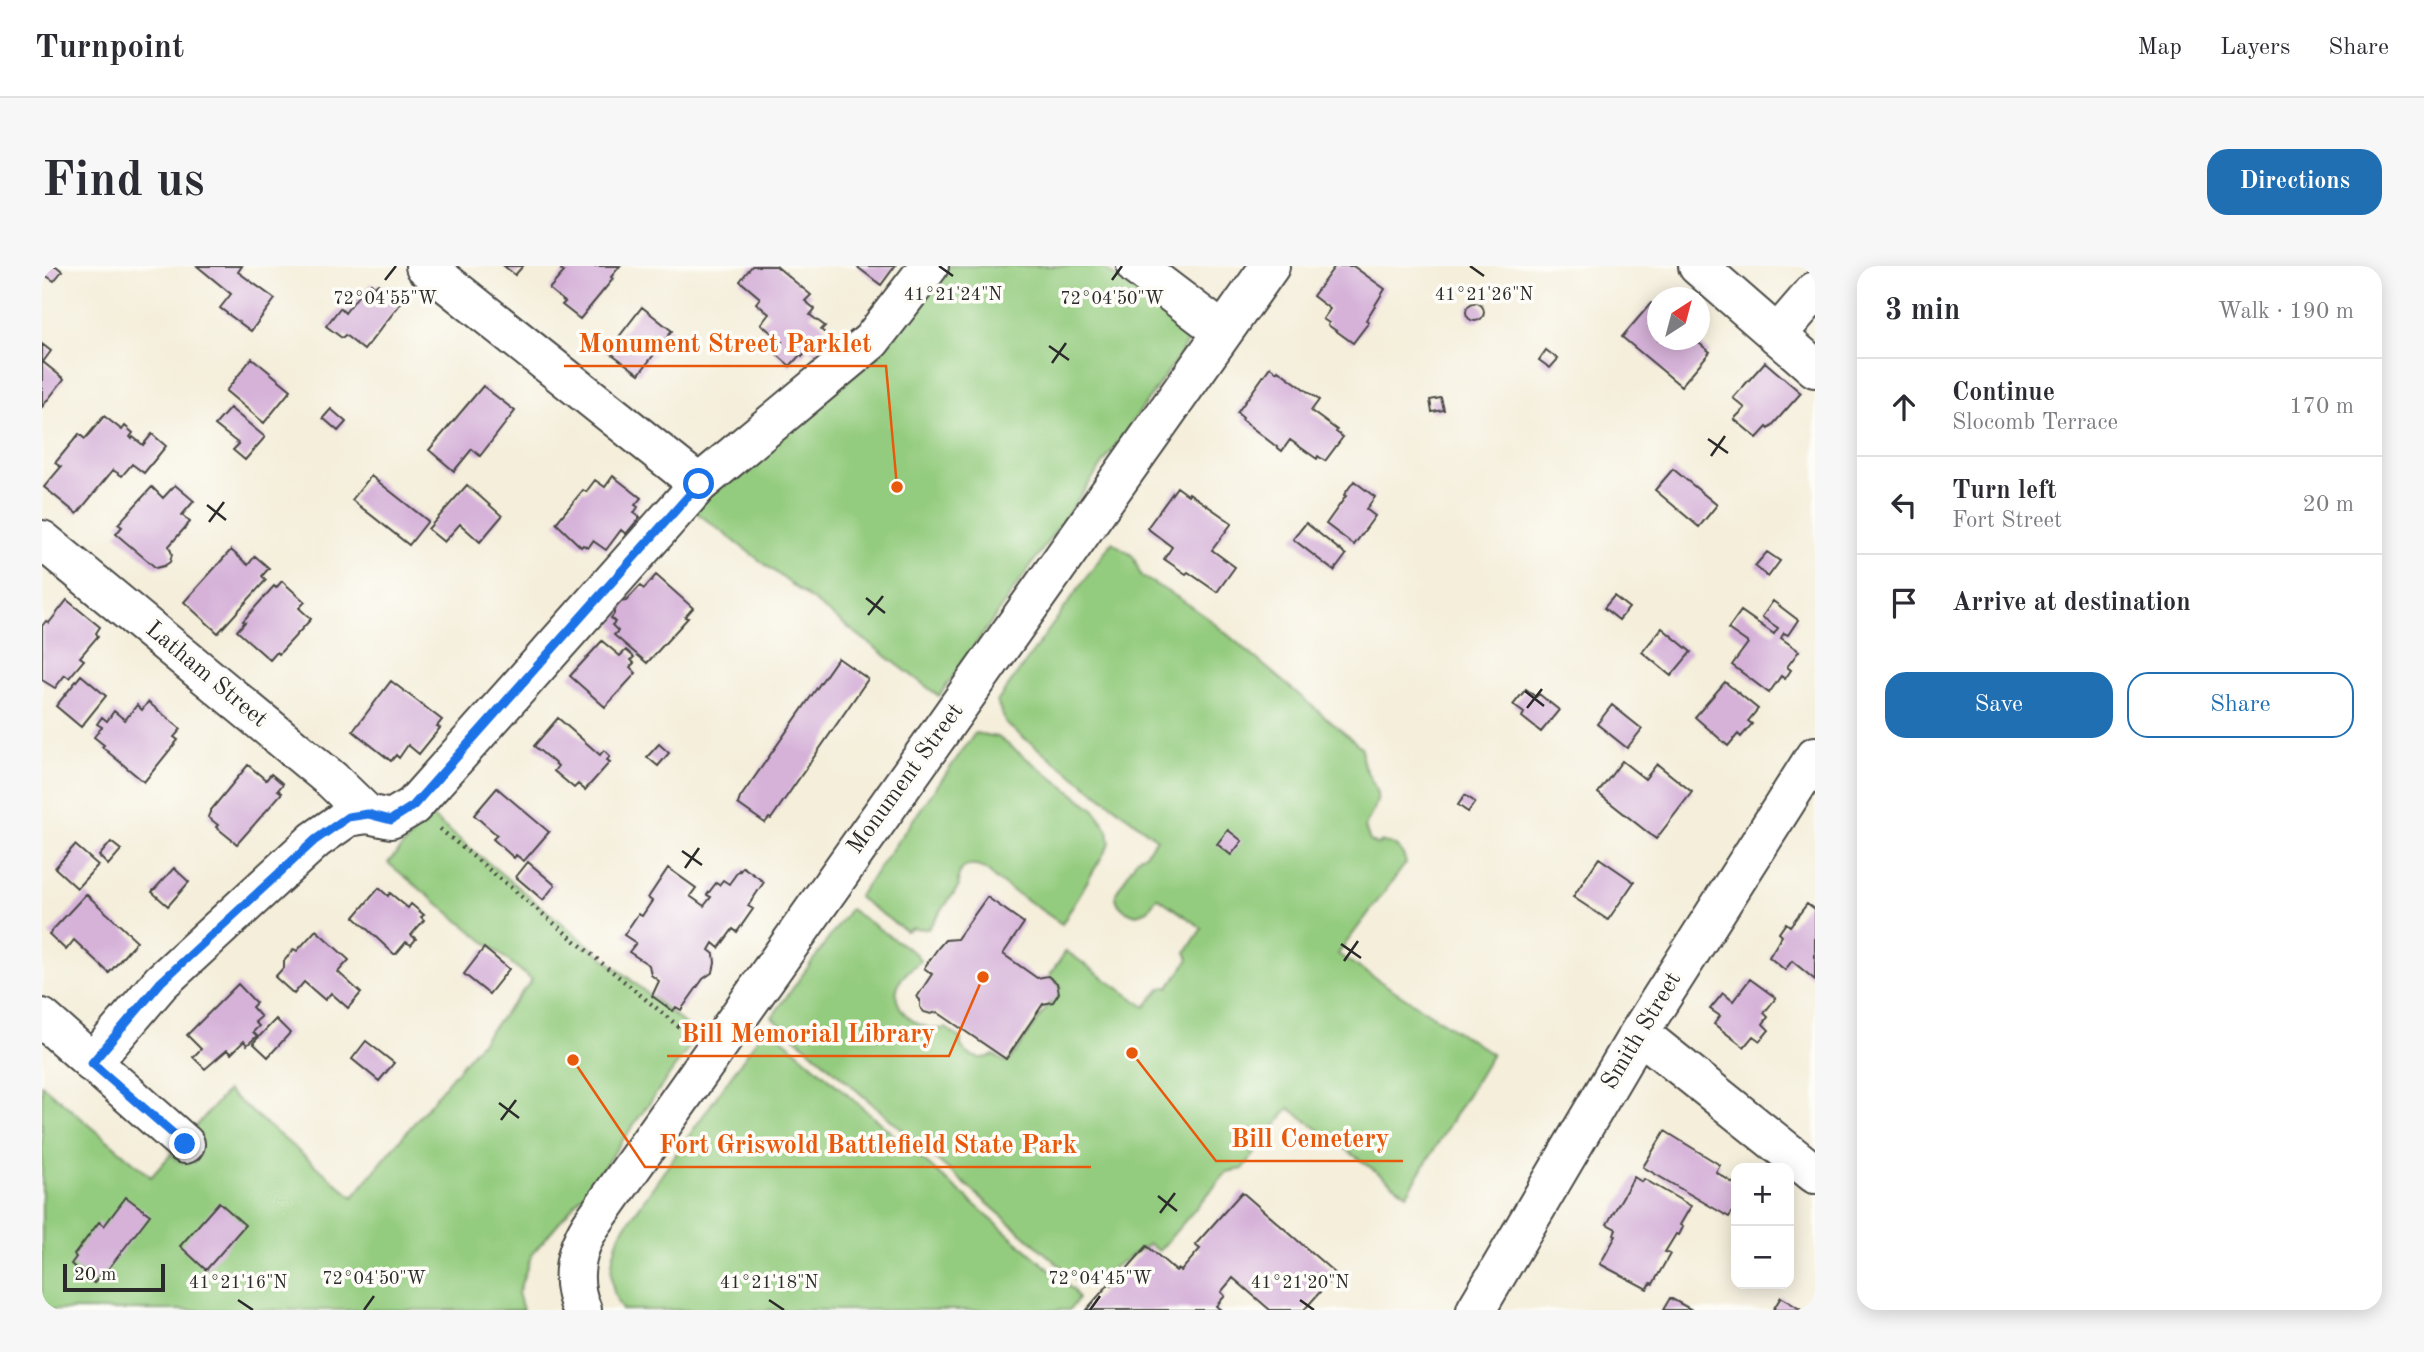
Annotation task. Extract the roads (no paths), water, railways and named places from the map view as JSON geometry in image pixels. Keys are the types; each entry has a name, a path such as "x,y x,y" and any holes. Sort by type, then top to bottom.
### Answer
{"street":[{"path":"425,266 699,484"},
{"path":"92,1063 161,982 315,840 348,817 368,814 391,820 413,806 699,484 871,341 929,266"},
{"path":"1136,266 1223,332"},
{"name":"Monument Street","path":"581,1307 575,1283 577,1253 591,1225 1270,266"},
{"path":"1698,266 1815,368"},
{"path":"1777,335 1815,291"},
{"name":"Latham Street","path":"42,540 332,779 368,814"},
{"name":"Smith Street","path":"1476,1310 1639,1033 1815,756"},
{"path":"42,1018 185,1144"},
{"path":"1639,1033 1815,1174"}],"place":[{"name":"Monument Street Parklet","path":"897,487"},
{"name":"Bill Memorial Library","path":"983,977"},
{"name":"Bill Cemetery","path":"1132,1053"},
{"name":"Fort Griswold Battlefield State Park","path":"573,1060"}]}
